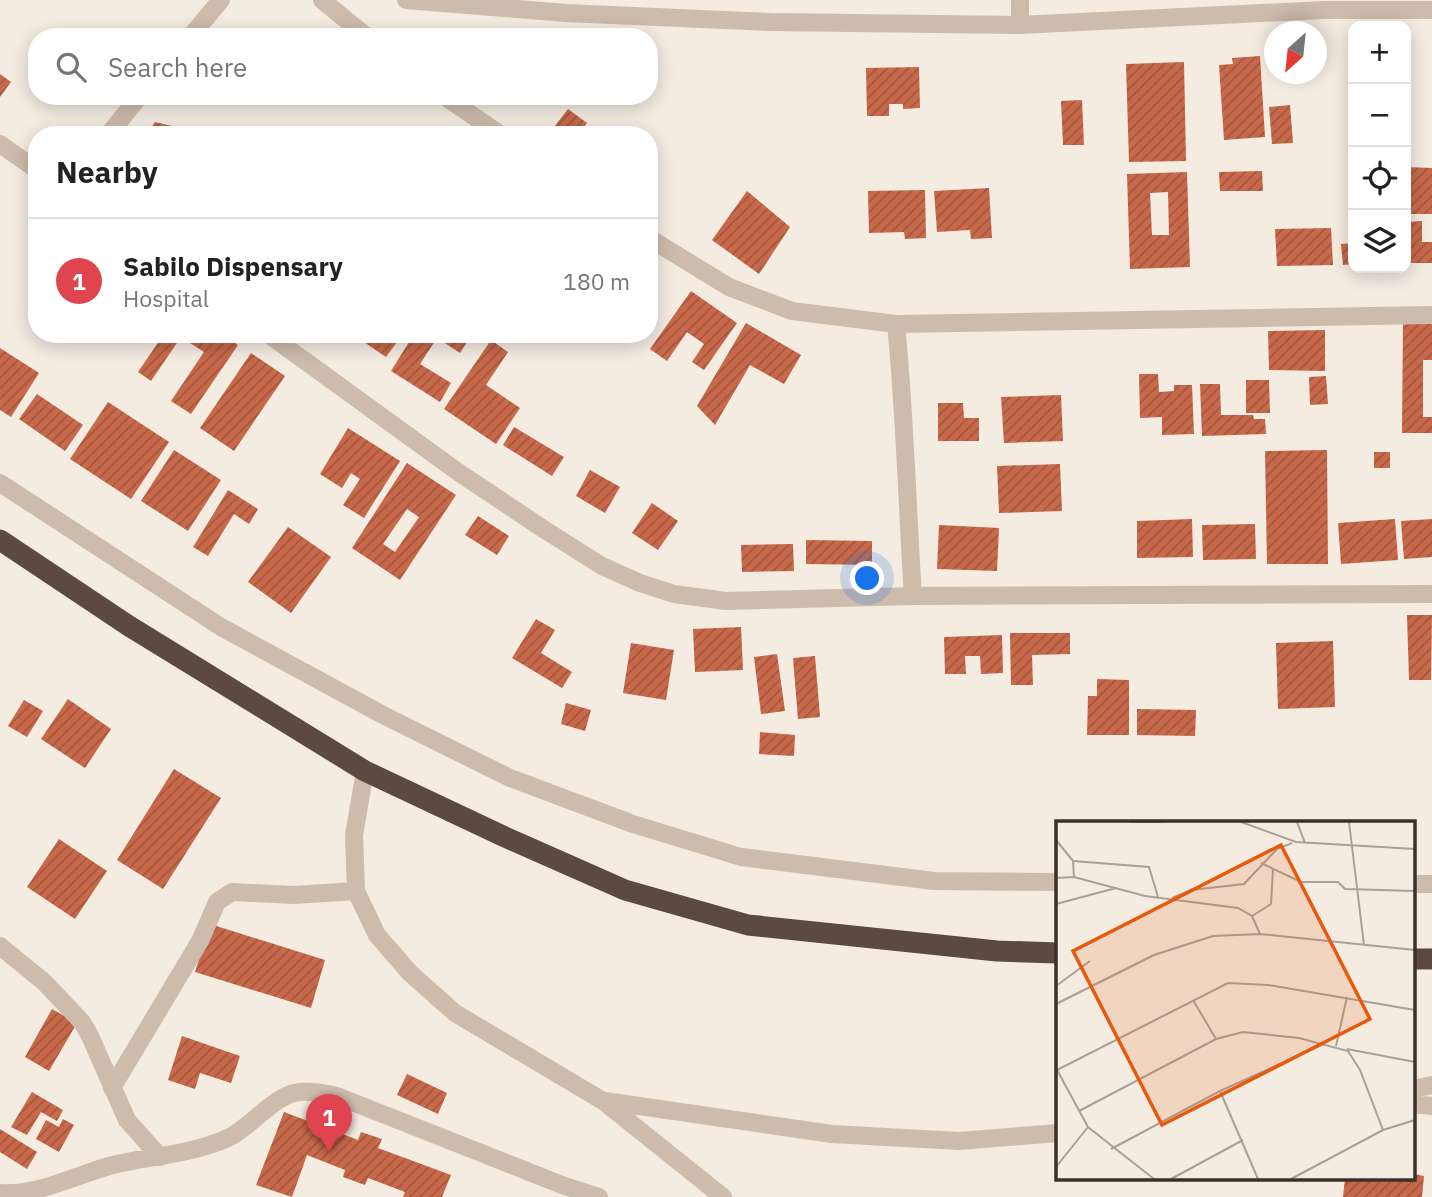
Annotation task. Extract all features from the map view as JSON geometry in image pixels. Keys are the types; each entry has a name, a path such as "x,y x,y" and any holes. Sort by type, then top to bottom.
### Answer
{"highway":[{"path":"0,540 129,626 365,771 625,890 748,925 997,951 1056,953"},
{"path":"1414,959 1432,959"}],"street":[{"path":"198,28 221,0"},
{"path":"322,0 356,28"},
{"path":"406,0 566,12 769,22 1020,24 1324,10 1432,10"},
{"path":"1020,0 1020,24"},
{"path":"115,126 133,105"},
{"path":"457,105 487,126"},
{"path":"0,144 28,164"},
{"path":"658,243 729,286 792,311 896,324 1432,315"},
{"path":"896,324 904,404 913,596"},
{"path":"280,343 469,479 602,566 639,583 674,594 726,601 913,596 1432,594"},
{"path":"0,483 221,627 383,715 510,778 633,824 741,857 934,881 1056,882"},
{"path":"365,771 354,835 356,891 377,935 410,973 455,1013 603,1101 723,1197"},
{"path":"1414,884 1432,884"},
{"path":"112,1088 200,941 218,902 232,892 294,895 356,891"},
{"path":"0,946 44,982 82,1023 127,1120 160,1157"},
{"path":"1414,1089 1432,1085"},
{"path":"0,1192 33,1190 111,1166 210,1145 230,1136 292,1093 311,1091 337,1096 562,1185 599,1197"},
{"path":"603,1101 832,1134 959,1141 1056,1133"},
{"path":"1414,1104 1432,1106"}],"building":[{"path":"1260,56 1265,137 1224,140 1219,65 1233,64 1232,58"},
{"path":"1184,62 1186,161 1129,162 1126,64"},
{"path":"919,67 920,108 903,109 903,104 889,104 889,116 867,116 866,68"},
{"path":"0,74 11,82 0,97"},
{"path":"1082,100 1084,145 1063,145 1061,101"},
{"path":"1290,105 1293,143 1272,144 1269,107"},
{"path":"568,109 587,123 585,126 555,126"},
{"path":"155,122 172,126 152,126"},
{"path":"1411,167 1432,168 1432,214 1411,214"},
{"path":"1262,171 1263,191 1220,191 1219,172"},
{"path":"1187,172 1190,267 1130,269 1127,174","holes":["1168,192 1169,235 1152,235 1150,193"]},
{"path":"989,188 992,238 971,239 970,230 937,232 934,191"},
{"path":"925,190 926,238 905,239 904,232 869,233 868,191"},
{"path":"747,191 790,227 759,274 712,240"},
{"path":"1422,221 1422,242 1432,242 1432,263 1411,263 1411,222"},
{"path":"1331,228 1333,265 1277,266 1275,229"},
{"path":"1348,243 1348,264 1343,265 1341,244"},
{"path":"691,291 737,323 704,370 692,362 704,344 687,332 667,361 650,349 654,343 658,343 658,338"},
{"path":"1403,322 1432,323 1432,360 1423,360 1423,417 1432,417 1432,433 1402,433"},
{"path":"746,323 801,355 784,384 750,365 715,425 697,406"},
{"path":"1325,330 1325,371 1269,370 1268,331"},
{"path":"158,343 177,343 151,381 138,372"},
{"path":"190,343 238,345 191,414 171,401 204,352"},
{"path":"365,343 396,343 386,357"},
{"path":"408,343 434,343 420,364 451,383 440,402 391,371"},
{"path":"445,343 466,343 460,353"},
{"path":"489,343 495,343 508,352 486,385 520,408 496,444 444,409"},
{"path":"0,348 39,373 11,417 0,410"},
{"path":"251,353 285,376 234,451 200,428"},
{"path":"1139,374 1158,374 1159,392 1174,391 1174,385 1192,385 1194,434 1162,435 1162,417 1140,418"},
{"path":"1326,376 1328,404 1310,405 1309,377"},
{"path":"1246,380 1269,380 1270,413 1246,413"},
{"path":"1200,384 1220,384 1221,415 1253,415 1254,419 1265,419 1266,434 1202,436"},
{"path":"37,394 83,425 65,451 19,419"},
{"path":"1061,395 1063,441 1004,443 1001,397"},
{"path":"108,402 169,442 131,499 70,459"},
{"path":"938,403 963,403 964,418 979,418 979,441 938,441"},
{"path":"514,427 564,457 552,476 503,445"},
{"path":"348,428 400,461 364,518 343,505 360,479 351,473 342,488 320,474"},
{"path":"174,450 221,480 188,531 141,501"},
{"path":"1327,450 1328,564 1267,564 1265,451"},
{"path":"1374,452 1390,452 1390,468 1374,468"},
{"path":"407,463 456,495 400,580 352,548","holes":["407,509 419,517 395,552 383,544"]},
{"path":"1060,464 1062,511 999,513 997,466"},
{"path":"590,470 620,487 605,513 576,496"},
{"path":"228,490 258,509 249,524 234,514 208,556 193,547"},
{"path":"652,503 678,521 658,550 632,533"},
{"path":"478,516 509,536 497,555 465,535"},
{"path":"1192,519 1193,557 1137,558 1137,521"},
{"path":"1395,519 1398,560 1341,564 1338,523"},
{"path":"1432,519 1432,557 1404,559 1401,521"},
{"path":"1255,524 1256,559 1203,560 1202,525"},
{"path":"939,525 999,528 997,571 937,569"},
{"path":"288,527 331,557 291,613 248,582"},
{"path":"806,540 872,541 872,565 806,564"},
{"path":"793,544 794,571 742,572 741,545"},
{"path":"1407,615 1432,615 1431,680 1409,680"},
{"path":"536,619 555,630 541,653 572,672 562,688 512,658"},
{"path":"741,627 743,670 695,672 693,629"},
{"path":"1010,633 1070,633 1070,654 1032,655 1033,685 1011,685"},
{"path":"1002,635 1003,673 981,674 980,656 965,656 966,674 945,674 944,637"},
{"path":"1333,641 1335,707 1278,709 1276,643"},
{"path":"631,643 674,650 666,700 623,693"},
{"path":"777,654 785,711 761,714 754,657"},
{"path":"815,656 820,717 798,719 793,658"},
{"path":"1097,679 1129,680 1129,735 1087,735 1088,696 1097,696"},
{"path":"68,699 111,729 85,768 41,739"},
{"path":"24,700 43,711 27,737 8,726"},
{"path":"566,703 591,710 585,731 561,724"},
{"path":"1137,709 1196,710 1195,736 1137,735"},
{"path":"760,732 795,735 794,756 759,754"},
{"path":"174,769 221,798 163,889 117,860"},
{"path":"59,839 107,871 75,919 27,887"},
{"path":"210,924 325,960 311,1008 195,972"},
{"path":"52,1009 77,1023 49,1071 25,1057"},
{"path":"182,1036 240,1056 231,1083 200,1073 195,1089 168,1080"},
{"path":"407,1074 447,1093 438,1114 397,1095"},
{"path":"32,1092 63,1110 57,1121 41,1112 27,1135 11,1127"},
{"path":"284,1112 358,1140 361,1132 382,1139 378,1148 451,1175 442,1197 403,1197 405,1192 368,1178 365,1185 343,1177 345,1170 307,1155 292,1197 256,1185"},
{"path":"63,1119 74,1125 59,1152 36,1139 46,1120 59,1127"},
{"path":"0,1129 37,1152 27,1169 0,1152"},
{"path":"1414,1174 1424,1176 1422,1197 1343,1197 1345,1180 1414,1180"}],"place":[{"name":"Sabilo Dispensary","path":"329,1152"}]}
